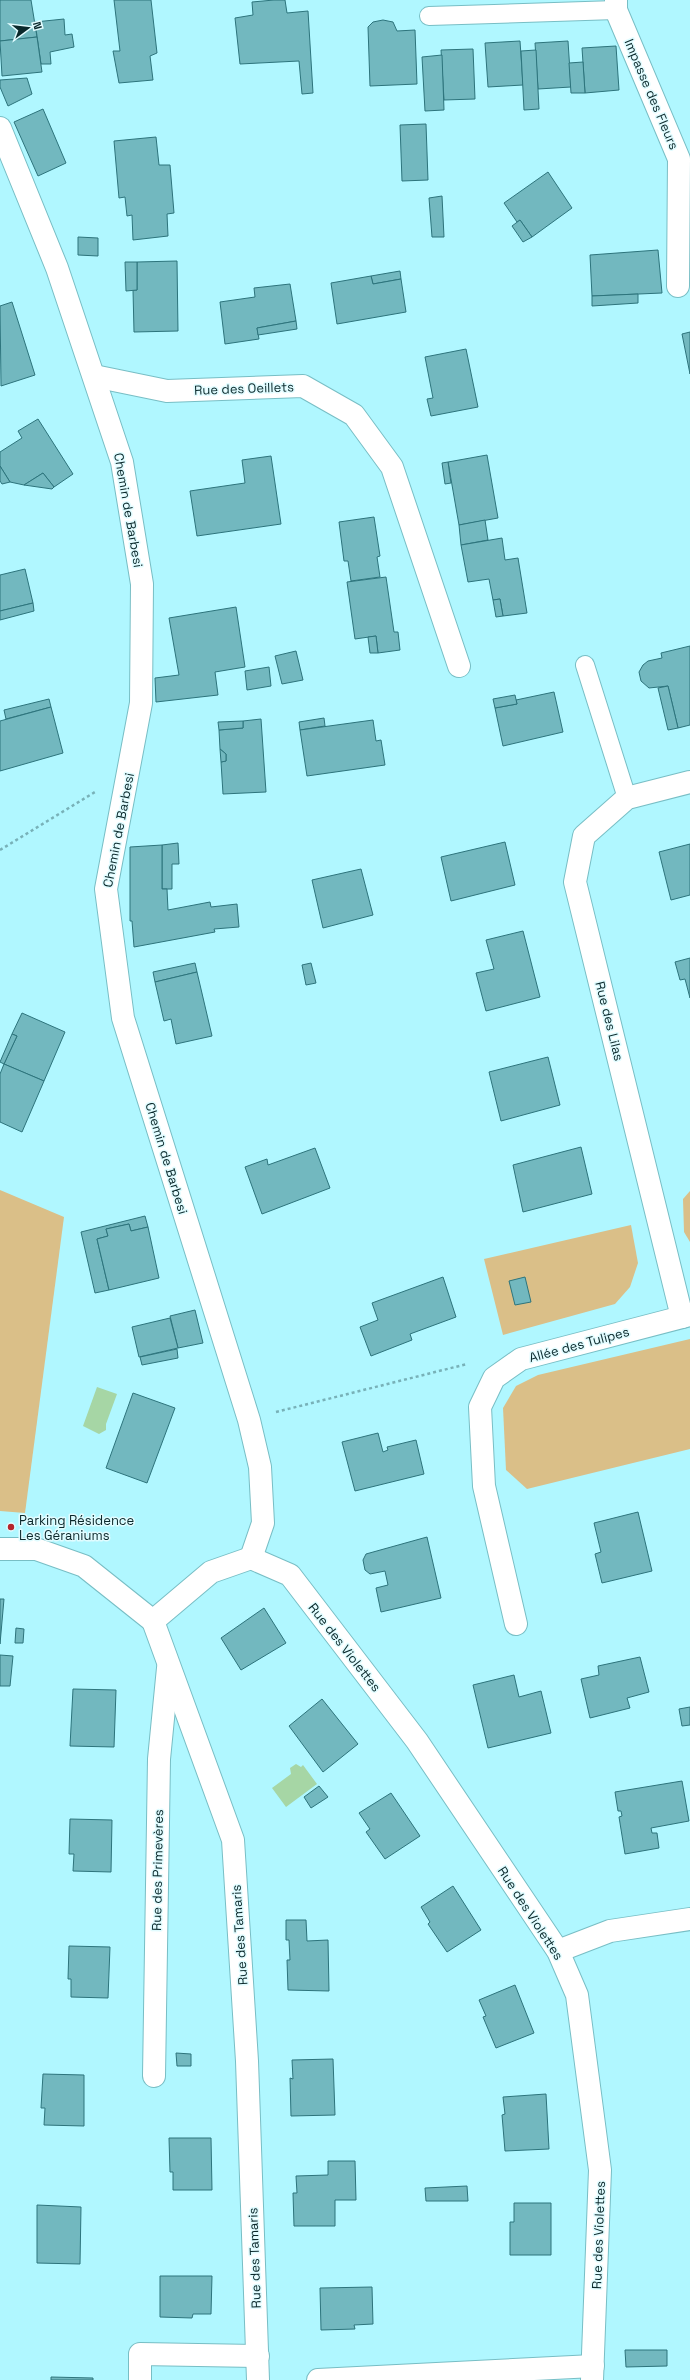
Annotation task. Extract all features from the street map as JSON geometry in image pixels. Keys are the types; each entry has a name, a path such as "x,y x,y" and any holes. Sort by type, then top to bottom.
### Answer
{"street":[{"name":"Impasse des Fleurs","path":"616,5 679,159 678,286"},
{"name":"Chemin de Barbesi","path":"0,128 57,268 122,462 142,584 141,703 130,771 106,889 123,1018 249,1420 260,1467 263,1523 251,1558"},
{"name":"Rue des Oeillets","path":"94,376 167,391 303,386 354,415 392,467 459,666"},
{"name":"Rue des Lilas","path":"686,1316 576,882 584,836 627,798 690,782"},
{"name":"Allée des Tulipes","path":"516,1624 484,1486 480,1407 494,1378 521,1359 686,1316"},
{"path":"0,1549 36,1549 84,1566 154,1620 211,1572 251,1558"},
{"name":"Rue des Violettes","path":"251,1558 290,1576 417,1741 558,1951 577,1996 600,2170 593,2373"},
{"name":"Rue des Tamaris","path":"154,1620 168,1664 233,1840 247,2061 258,2380"},
{"name":"Rue des Primevères","path":"154,2076 159,1759 168,1664"},
{"path":"558,1951 610,1931 690,1919"},
{"path":"140,2380 140,2354 258,2356"},
{"path":"318,2380 593,2373"}],"lane":[{"path":"429,16 616,5"},
{"path":"585,665 627,798"}],"path":[{"path":"0,850 130,771"},
{"path":"302,1406 469,1364"}],"shaded area":[{"path":"0,1190 64,1217 25,1513 0,1511"},
{"path":"690,1191 690,1242 684,1232 683,1199"},
{"path":"631,1225 638,1263 630,1287 615,1304 503,1335 484,1259"},
{"path":"690,1339 690,1449 527,1489 506,1470 503,1408 516,1386 538,1375"},
{"path":"97,1387 117,1394 106,1424 106,1430 99,1434 83,1426"},
{"path":"296,1764 301,1767 303,1765 317,1784 286,1807 272,1788 291,1774 290,1768"}],"building":[{"path":"0,0 31,0 37,37 0,41"},
{"path":"114,0 151,0 157,53 150,56 153,80 119,83 113,51 120,51"},
{"path":"285,0 287,13 308,11 313,93 302,94 299,61 240,64 235,18 253,15 252,2"},
{"path":"64,19 65,35 72,34 74,47 50,52 51,64 41,64 35,22"},
{"path":"383,20 393,22 397,31 415,30 417,84 370,86 368,27 373,22"},
{"path":"37,37 42,72 2,76 0,41"},
{"path":"520,41 523,85 488,87 485,43"},
{"path":"568,41 571,87 538,89 535,43"},
{"path":"616,46 619,90 585,93 582,48"},
{"path":"473,49 475,99 444,100 441,50"},
{"path":"536,50 539,109 524,110 521,51"},
{"path":"442,55 444,110 425,111 422,57"},
{"path":"583,62 585,93 571,93 569,63"},
{"path":"27,78 32,94 8,106 0,87 0,80"},
{"path":"43,109 66,163 38,176 14,122"},
{"path":"426,124 428,180 402,181 400,125"},
{"path":"156,137 159,165 170,165 174,213 167,214 168,236 133,240 132,215 127,216 125,197 119,198 114,141"},
{"path":"548,172 572,208 532,237 520,220 517,222 504,203"},
{"path":"442,196 444,237 432,237 429,198"},
{"path":"520,220 532,237 523,242 512,226"},
{"path":"78,237 98,238 98,256 78,255"},
{"path":"658,250 662,293 592,296 590,255"},
{"path":"177,261 178,331 134,332 133,290 137,290 137,262"},
{"path":"125,262 137,262 137,290 126,291"},
{"path":"400,271 401,279 373,284 371,276"},
{"path":"371,276 373,284 401,279 406,312 337,324 331,283"},
{"path":"290,284 296,321 257,328 259,339 225,344 220,302 255,297 254,288"},
{"path":"638,294 638,303 592,306 592,296"},
{"path":"12,302 35,375 1,386 0,306"},
{"path":"296,321 297,329 258,335 257,328"},
{"path":"690,332 690,374 682,334"},
{"path":"466,349 478,407 431,416 427,399 433,398 425,357"},
{"path":"38,419 73,474 54,487 43,473 24,485 10,482 0,466 0,452 22,438 18,431"},
{"path":"487,455 498,518 459,525 448,462"},
{"path":"271,456 281,524 197,536 190,491 245,483 242,460"},
{"path":"448,462 451,483 445,484 442,463"},
{"path":"0,466 10,482 2,484 0,481"},
{"path":"43,473 54,487 52,489 24,485"},
{"path":"374,517 380,556 377,557 380,577 351,581 348,561 344,561 339,522"},
{"path":"485,520 488,540 461,545 459,525"},
{"path":"502,538 505,560 518,558 527,613 503,616 500,599 493,600 489,579 468,582 461,545"},
{"path":"25,569 33,603 0,611 0,575"},
{"path":"386,577 394,632 398,632 400,650 378,653 376,636 355,639 347,582"},
{"path":"500,599 503,616 496,617 493,600"},
{"path":"33,603 34,611 0,620 0,611"},
{"path":"236,607 245,667 215,672 218,695 156,702 155,678 179,675 169,618"},
{"path":"376,636 378,653 370,653 368,637"},
{"path":"690,646 690,725 678,728 668,686 649,688 641,681 639,672 643,665 648,661 662,658 661,653"},
{"path":"296,651 303,680 282,684 275,656"},
{"path":"269,667 271,686 247,690 245,671"},
{"path":"668,686 678,728 668,730 658,688"},
{"path":"554,692 563,732 503,746 495,708 517,704 516,700"},
{"path":"515,695 517,704 495,708 493,699"},
{"path":"49,699 51,707 6,719 4,710"},
{"path":"51,707 63,753 0,771 0,721"},
{"path":"324,718 325,726 300,730 299,722"},
{"path":"261,719 266,792 223,794 221,762 226,761 226,754 220,749 219,730 243,728 243,721"},
{"path":"373,720 376,741 381,740 385,765 307,776 300,730"},
{"path":"243,721 243,728 219,730 218,722"},
{"path":"220,749 226,754 226,761 221,762"},
{"path":"505,842 515,885 451,901 441,857"},
{"path":"178,843 179,864 172,864 172,889 162,889 162,845"},
{"path":"690,844 690,895 671,900 659,852"},
{"path":"162,845 162,889 167,889 168,910 210,902 211,907 237,904 239,927 214,929 215,932 134,947 132,921 130,921 130,847"},
{"path":"361,869 373,915 323,928 312,880"},
{"path":"523,931 540,997 486,1011 476,973 494,969 486,940"},
{"path":"690,958 690,998 685,979 680,980 675,962"},
{"path":"195,963 197,972 155,982 153,972"},
{"path":"311,963 316,983 306,985 302,965"},
{"path":"197,972 212,1036 176,1044 171,1019 164,1021 155,982"},
{"path":"22,1013 65,1032 44,1081 4,1064 17,1036 12,1034"},
{"path":"12,1034 17,1036 4,1064 0,1062"},
{"path":"548,1057 560,1105 501,1121 489,1072"},
{"path":"4,1064 44,1081 22,1132 0,1122 0,1074"},
{"path":"581,1147 592,1194 523,1212 513,1165"},
{"path":"315,1148 330,1188 262,1214 245,1167 267,1159 268,1165"},
{"path":"145,1216 148,1227 131,1231 129,1224 106,1229 108,1236 97,1239 109,1290 95,1293 81,1232"},
{"path":"129,1224 131,1231 148,1227 159,1278 109,1290 97,1239 108,1236 106,1229"},
{"path":"443,1277 456,1317 410,1334 412,1340 371,1356 360,1327 378,1320 372,1303"},
{"path":"525,1277 531,1302 515,1305 509,1281"},
{"path":"195,1310 203,1343 178,1348 170,1316"},
{"path":"170,1318 178,1348 139,1357 132,1327"},
{"path":"177,1349 178,1358 142,1365 140,1357"},
{"path":"133,1393 175,1408 147,1483 106,1468"},
{"path":"378,1433 383,1452 388,1450 387,1447 416,1440 424,1474 355,1491 342,1442"},
{"path":"638,1512 652,1571 602,1583 595,1554 601,1552 594,1523"},
{"path":"427,1537 441,1598 381,1612 376,1588 388,1585 385,1571 370,1574 365,1570 363,1560 366,1554"},
{"path":"0,1599 4,1599 0,1644"},
{"path":"264,1608 286,1643 241,1670 221,1638"},
{"path":"16,1628 24,1629 23,1643 15,1643"},
{"path":"0,1655 13,1656 10,1686 0,1686"},
{"path":"640,1657 649,1692 627,1698 630,1708 590,1718 581,1679 599,1675 598,1666"},
{"path":"514,1675 519,1697 541,1691 551,1733 488,1748 473,1685"},
{"path":"73,1689 116,1690 114,1747 70,1746"},
{"path":"322,1699 358,1744 323,1772 289,1726"},
{"path":"690,1707 690,1725 682,1726 679,1709"},
{"path":"682,1781 689,1821 651,1828 652,1833 657,1833 659,1848 625,1854 619,1817 622,1816 621,1811 618,1811 615,1792"},
{"path":"319,1786 328,1797 311,1808 304,1797"},
{"path":"391,1793 420,1836 385,1859 366,1832 370,1829 359,1813"},
{"path":"70,1819 112,1820 111,1872 73,1871 74,1854 69,1854"},
{"path":"453,1886 481,1930 447,1952 428,1924 430,1922 421,1907"},
{"path":"286,1920 306,1920 307,1941 328,1940 329,1991 288,1990 287,1960 290,1960 289,1940 286,1940"},
{"path":"69,1946 110,1947 108,1998 71,1997 71,1979 68,1979"},
{"path":"515,1985 534,2033 496,2048 483,2017 486,2016 479,2000"},
{"path":"176,2053 191,2054 191,2066 177,2066"},
{"path":"333,2059 335,2115 291,2116 290,2078 293,2079 292,2060"},
{"path":"43,2074 84,2075 84,2126 44,2125 45,2108 41,2108"},
{"path":"546,2094 549,2149 505,2151 502,2115 505,2114 503,2097"},
{"path":"169,2138 211,2138 212,2190 173,2190 173,2172 170,2172"},
{"path":"328,2161 355,2161 356,2200 335,2200 335,2226 294,2226 293,2193 297,2193 296,2176 328,2175"},
{"path":"467,2186 468,2201 426,2201 425,2188"},
{"path":"514,2203 551,2203 551,2255 510,2255 510,2222 514,2222"},
{"path":"37,2205 81,2207 80,2264 37,2263"},
{"path":"160,2276 212,2276 211,2314 193,2314 192,2318 160,2317"},
{"path":"372,2287 373,2324 354,2325 355,2329 321,2330 320,2288"},
{"path":"625,2350 667,2350 667,2366 626,2367"},
{"path":"51,2377 93,2378 93,2380 51,2380"}],"place":[{"name":"Parking Résidence Les Géraniums","path":"11,1527"}]}
